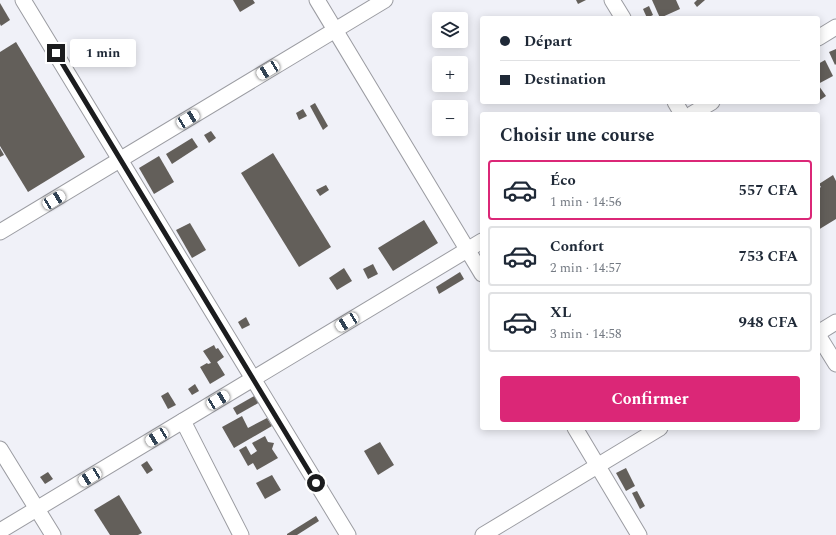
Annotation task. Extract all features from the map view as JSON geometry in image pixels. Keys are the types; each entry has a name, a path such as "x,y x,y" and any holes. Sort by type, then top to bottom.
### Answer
{"street":[{"path":"23,0 348,535"},
{"path":"317,0 480,271"},
{"path":"0,232 385,0"},
{"path":"612,0 622,16"},
{"path":"820,37 836,27"},
{"path":"695,112 709,104"},
{"path":"0,531 480,241"},
{"path":"820,333 836,322"},
{"path":"820,337 836,364"},
{"path":"183,421 240,535"},
{"path":"576,430 639,535"},
{"path":"483,535 657,430"},
{"path":"0,449 53,535"}],"building":[{"path":"233,0 253,0 255,3 240,12"},
{"path":"576,0 586,0 578,4"},
{"path":"652,0 676,0 680,9 664,16 659,16"},
{"path":"697,0 705,0 697,7 694,3"},
{"path":"0,3 10,20 1,26 0,24"},
{"path":"649,6 653,15 646,16 643,9"},
{"path":"16,42 85,157 28,192 0,146 0,52"},
{"path":"836,49 836,64 835,65 829,52"},
{"path":"825,60 833,76 820,83 820,63"},
{"path":"820,87 826,96 820,100"},
{"path":"315,103 328,126 323,130 310,106"},
{"path":"303,109 307,116 299,120 296,113"},
{"path":"211,131 216,138 209,143 204,135"},
{"path":"192,138 198,147 172,164 166,154"},
{"path":"0,148 4,155 0,157"},
{"path":"273,153 331,247 299,267 241,173"},
{"path":"159,156 174,182 154,194 139,168"},
{"path":"833,175 836,181 836,219 820,229 821,187 820,183"},
{"path":"326,185 329,190 320,196 316,190"},
{"path":"424,220 438,243 393,271 378,248"},
{"path":"190,223 206,250 192,258 176,230"},
{"path":"373,264 378,274 368,279 363,269"},
{"path":"344,268 352,281 337,290 329,278"},
{"path":"460,272 464,279 439,294 436,287"},
{"path":"246,317 250,325 242,329 238,322"},
{"path":"214,345 224,357 217,362 225,375 210,384 200,367 207,363 211,363 203,351"},
{"path":"195,384 199,391 192,395 188,389"},
{"path":"168,392 176,405 168,409 161,396"},
{"path":"256,395 260,402 237,415 233,408"},
{"path":"242,416 248,428 267,418 272,426 234,448 222,427"},
{"path":"265,436 268,442 274,443 272,449 278,458 257,470 253,463 248,466 239,450 246,446 251,455 257,451 252,443"},
{"path":"380,442 394,465 378,475 364,451"},
{"path":"147,461 153,470 147,474 141,465"},
{"path":"626,468 635,486 626,491 616,473"},
{"path":"48,472 53,479 45,484 40,477"},
{"path":"272,475 281,490 265,499 256,483"},
{"path":"637,491 645,506 640,509 632,493"},
{"path":"119,495 142,533 138,535 110,535 94,510"},
{"path":"316,516 319,521 297,535 287,535 287,534"}],"route":[{"path":"56,53 316,483"}]}
